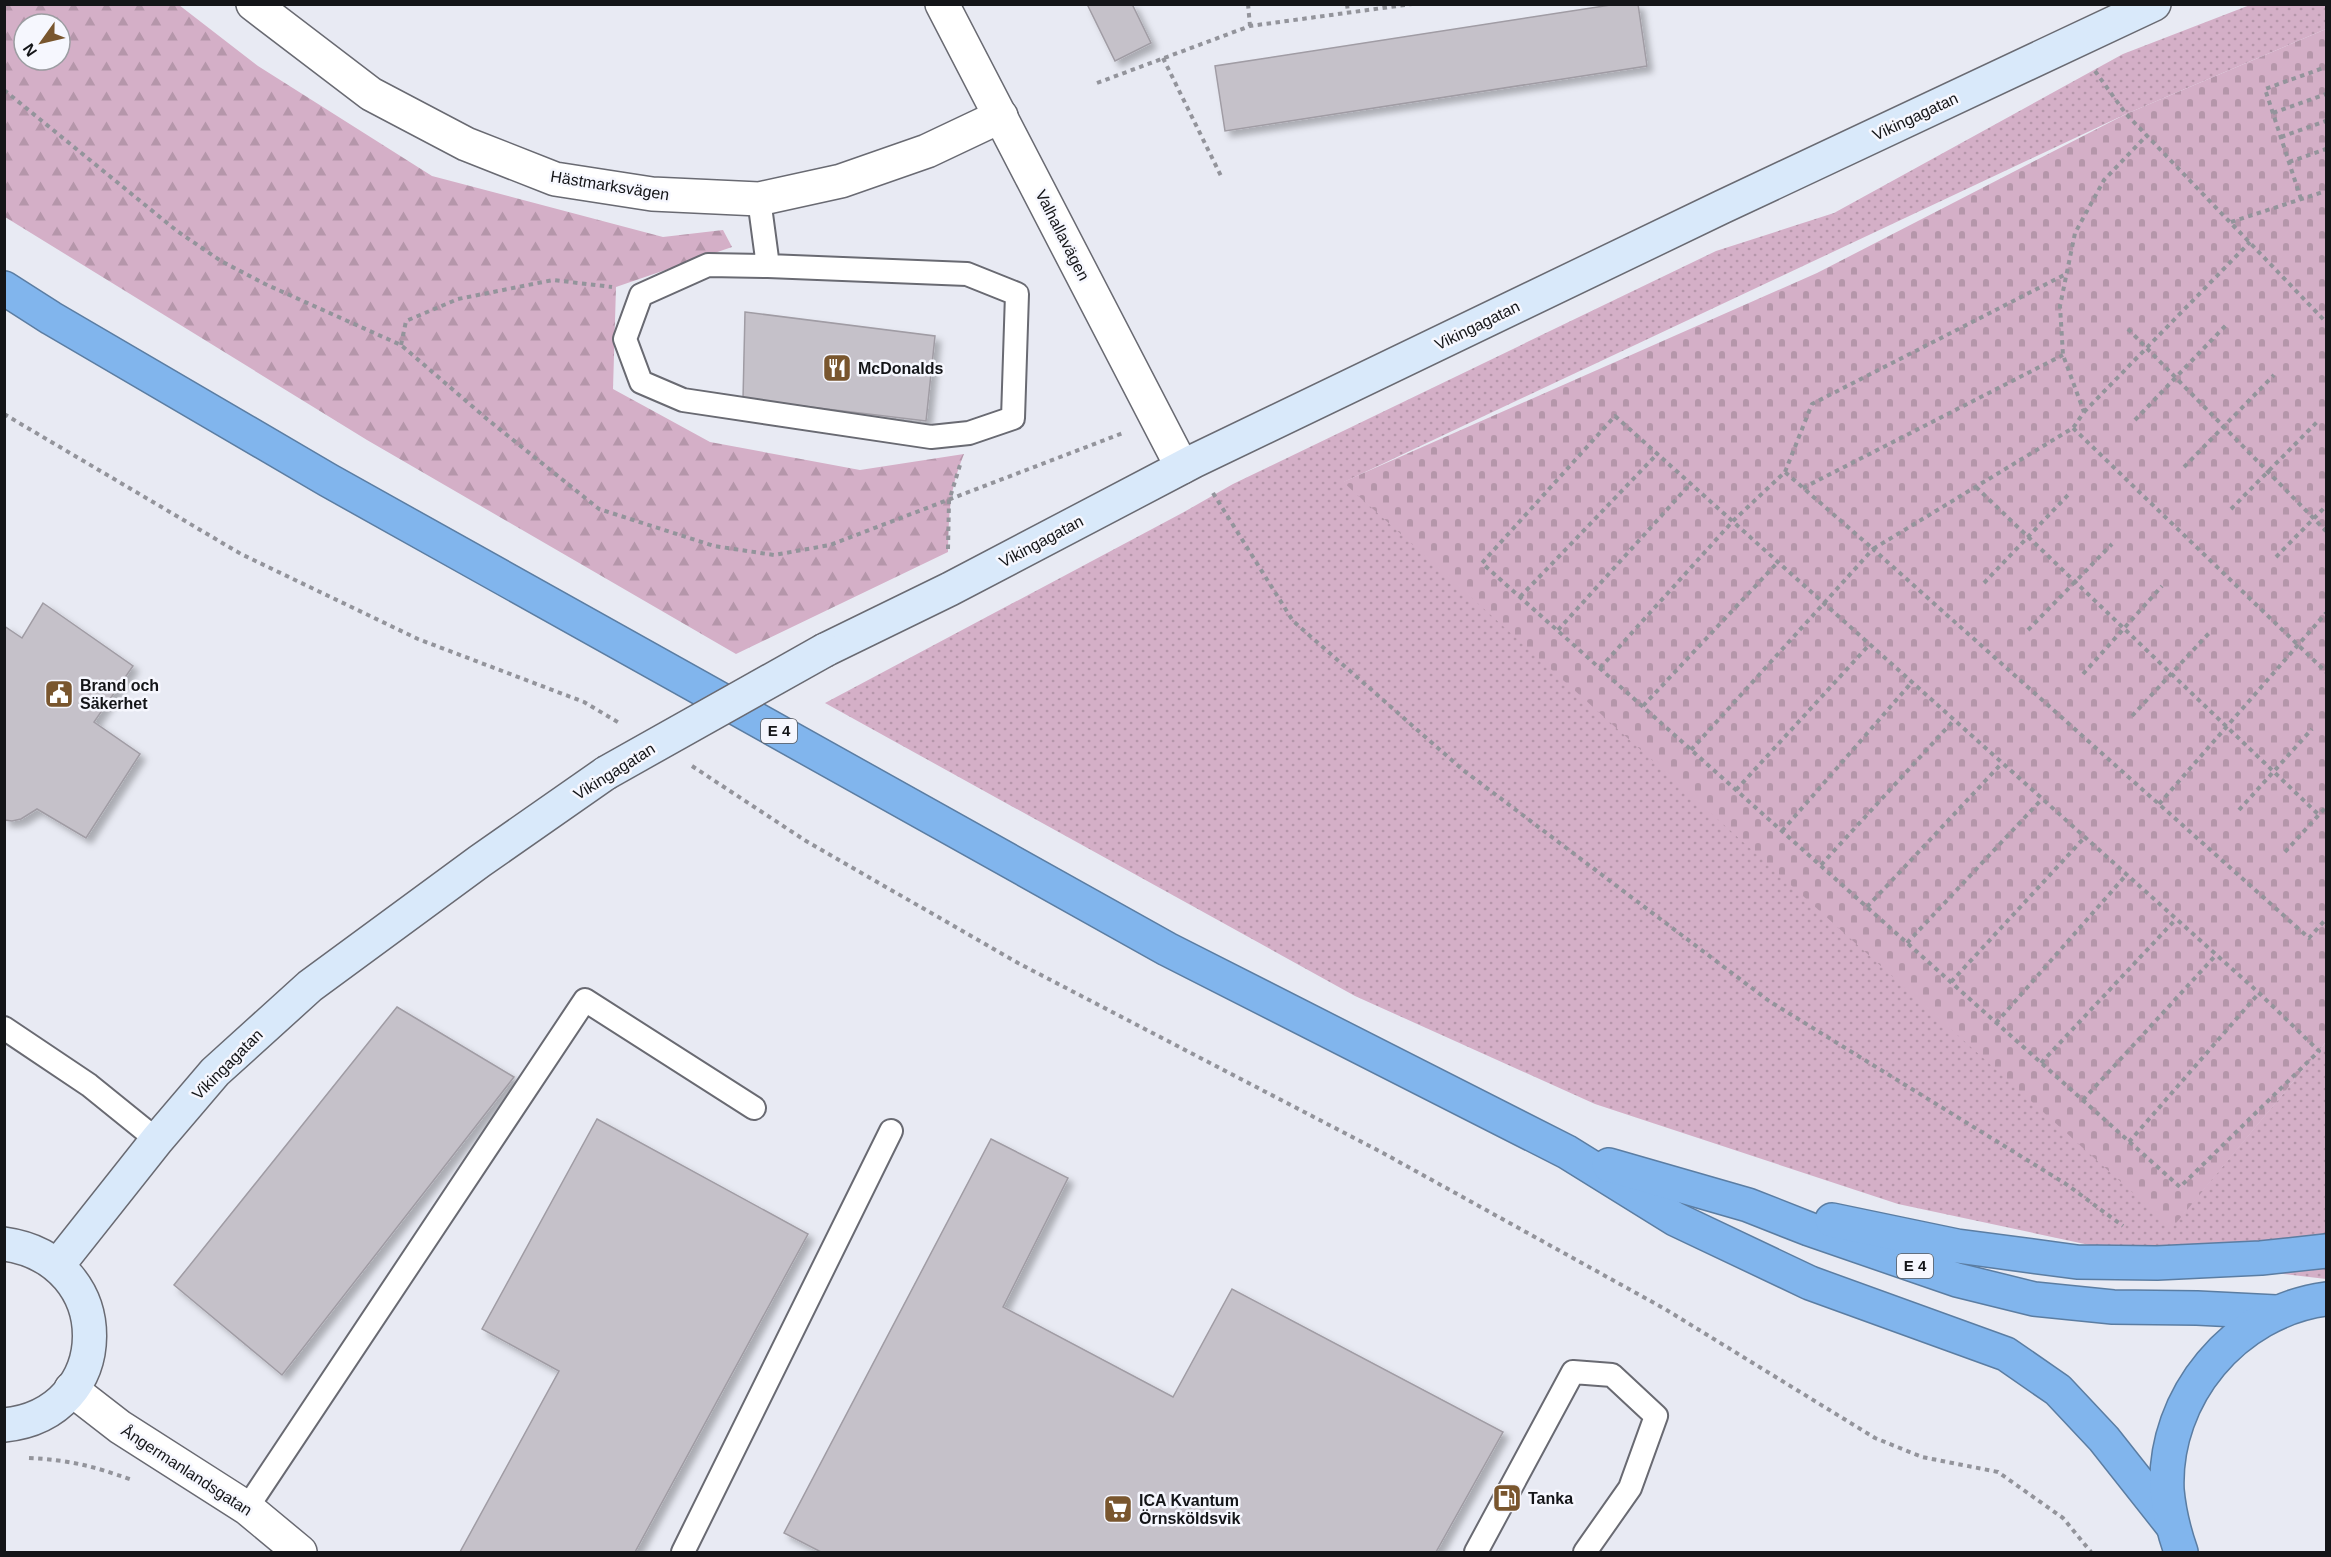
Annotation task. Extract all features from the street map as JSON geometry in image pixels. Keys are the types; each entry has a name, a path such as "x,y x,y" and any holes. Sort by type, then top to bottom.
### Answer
{"highway":[{"name":"E 4","path":"4,288 51,318 328,480 1167,949 1567,1152 1675,1219 1810,1283 2006,1354 2058,1390 2104,1439 2177,1539"},
{"name":"E 4","path":"1567,1152 1748,1205 1809,1229 1957,1280 2034,1299 2114,1307 2276,1312"},
{"path":"1748,1205 1872,1227 1957,1246 2077,1262 2169,1262 2326,1251"},
{"name":"E 4","path":"2177,1539 2167,1489 2170,1452 2179,1417 2195,1384 2217,1355 2245,1331 2276,1312 2311,1301 2326,1299"}],"street":[{"name":"Hästmarksvägen","path":"253,4 371,94 466,144 555,179 652,195 759,199 841,181 927,151 1001,116"},
{"name":"Valhallavägen","path":"942,4 1157,420 1188,464"},
{"name":"Vikingagatan","path":"58,1265 157,1140 215,1072 310,986 480,861 606,773 825,650 950,589 1188,464 2149,5"},
{"path":"4,1244 30,1249 58,1265 78,1290 85,1305 90,1327 85,1364 62,1400 39,1416 4,1425"},
{"name":"Ångermanlandsgatan","path":"71,1389 120,1427 247,1508 300,1552"}],"lane":[{"path":"759,199 768,266"},
{"path":"708,265 768,266 967,274 1017,294 1013,418 969,433 931,437 683,400 641,382 625,339 641,295 708,265"},
{"path":"247,1508 585,1000 754,1108"},
{"path":"4,1028 89,1085 157,1140"},
{"path":"683,1552 891,1131"},
{"path":"1476,1552 1573,1372 1612,1375 1656,1416 1630,1488 1585,1552"}],"path":[{"path":"1248,4 1250,26"},
{"path":"1347,4 1348,13"},
{"path":"1097,83 1250,26 1412,4"},
{"path":"2074,42 2126,114 2326,322"},
{"path":"1163,58 1222,178"},
{"path":"2301,199 2265,89 2326,67"},
{"path":"4,90 177,231 221,261 265,284 401,345 487,419 599,509 714,546 774,555 830,545 1157,420"},
{"path":"2273,113 2326,94"},
{"path":"2281,137 2326,120"},
{"path":"2084,412 2063,355 2060,306 2075,233 2104,180 2147,135"},
{"path":"2289,162 2326,149"},
{"path":"2230,222 2326,190"},
{"path":"1691,750 1874,549 2073,428 2084,412 2250,242"},
{"path":"1600,668 1733,522 1785,472 1812,404 2067,274"},
{"path":"401,345 406,321 458,299 553,280 616,287 641,295"},
{"path":"2135,420 2226,325"},
{"path":"2128,329 2326,531"},
{"path":"1803,488 2063,355"},
{"path":"2184,467 2274,375"},
{"path":"4,414 242,554 418,639 584,702 625,726"},
{"path":"1615,416 1691,483 2259,993 2319,1051 2180,1187 1482,562 1615,416"},
{"path":"2230,509 2318,421"},
{"path":"2073,428 2326,672"},
{"path":"950,589 949,501 969,433"},
{"path":"1520,597 1658,453"},
{"path":"1188,464 1293,621 1463,770 1769,1001 2066,1184 2129,1230"},
{"path":"1785,472 2309,938 2326,919"},
{"path":"1558,630 1691,483"},
{"path":"1976,487 2319,815"},
{"path":"1984,583 2068,495"},
{"path":"2276,557 2326,506"},
{"path":"2028,630 2112,544"},
{"path":"1643,706 1778,562"},
{"path":"2082,674 2162,586"},
{"path":"2159,804 2326,613"},
{"path":"2132,716 2210,632"},
{"path":"1736,790 1870,644"},
{"path":"1782,831 1912,682"},
{"path":"1821,866 1954,720"},
{"path":"2239,810 2312,729"},
{"path":"686,763 806,842 1018,963 1383,1153 1665,1310 1875,1438 1922,1457 1998,1472 2063,1518 2091,1552"},
{"path":"1867,907 2002,763"},
{"path":"1907,943 2042,798"},
{"path":"2285,852 2326,807"},
{"path":"1951,982 2085,837"},
{"path":"1996,1023 2127,874"},
{"path":"2041,1063 2176,919"},
{"path":"2083,1100 2216,955"},
{"path":"2129,1142 2259,993"},
{"path":"20,1457 63,1459 135,1481"}],"green space":[{"path":"4,5 179,5 258,66 432,176 663,237 723,230 732,247 616,287 613,389 710,442 860,470 964,454 955,479 951,502 948,552 736,654 367,440 5,217"},
{"path":"2250,5 2326,5 2326,29 2126,114 1344,482 2172,1227 2326,1042 2326,1279 2155,1259 1898,1204 1595,1104 1355,996 825,703 1233,484 1716,251 1834,213 2123,54"},
{"path":"2326,29 2326,1042 2172,1228 1343,482 1817,273 2126,114"}],"building":[{"path":"1087,4 1132,4 1151,43 1115,61"},
{"path":"1617,4 1638,4 1647,66 1225,131 1215,66"},
{"name":"McDonalds","path":"745,312 935,336 926,421 743,399"},
{"name":"Brand och Säkerhet","path":"43,603 133,666 94,722 140,754 86,838 37,809 21,819 4,820 4,626 22,638"},
{"path":"397,1007 514,1077 282,1375 174,1285"},
{"path":"597,1119 808,1234 635,1552 460,1552 559,1371 482,1329"},
{"path":"991,1139 1068,1178 1003,1307 1173,1397 1232,1289 1503,1432 1436,1552 821,1552 784,1533"}],"place":[{"name":"McDonalds","path":"837,368"},
{"name":"Brand och Säkerhet","path":"59,694"},
{"name":"Tanka","path":"1507,1498"},
{"name":"ICA Kvantum Örnsköldsvik","path":"1118,1509"}]}
